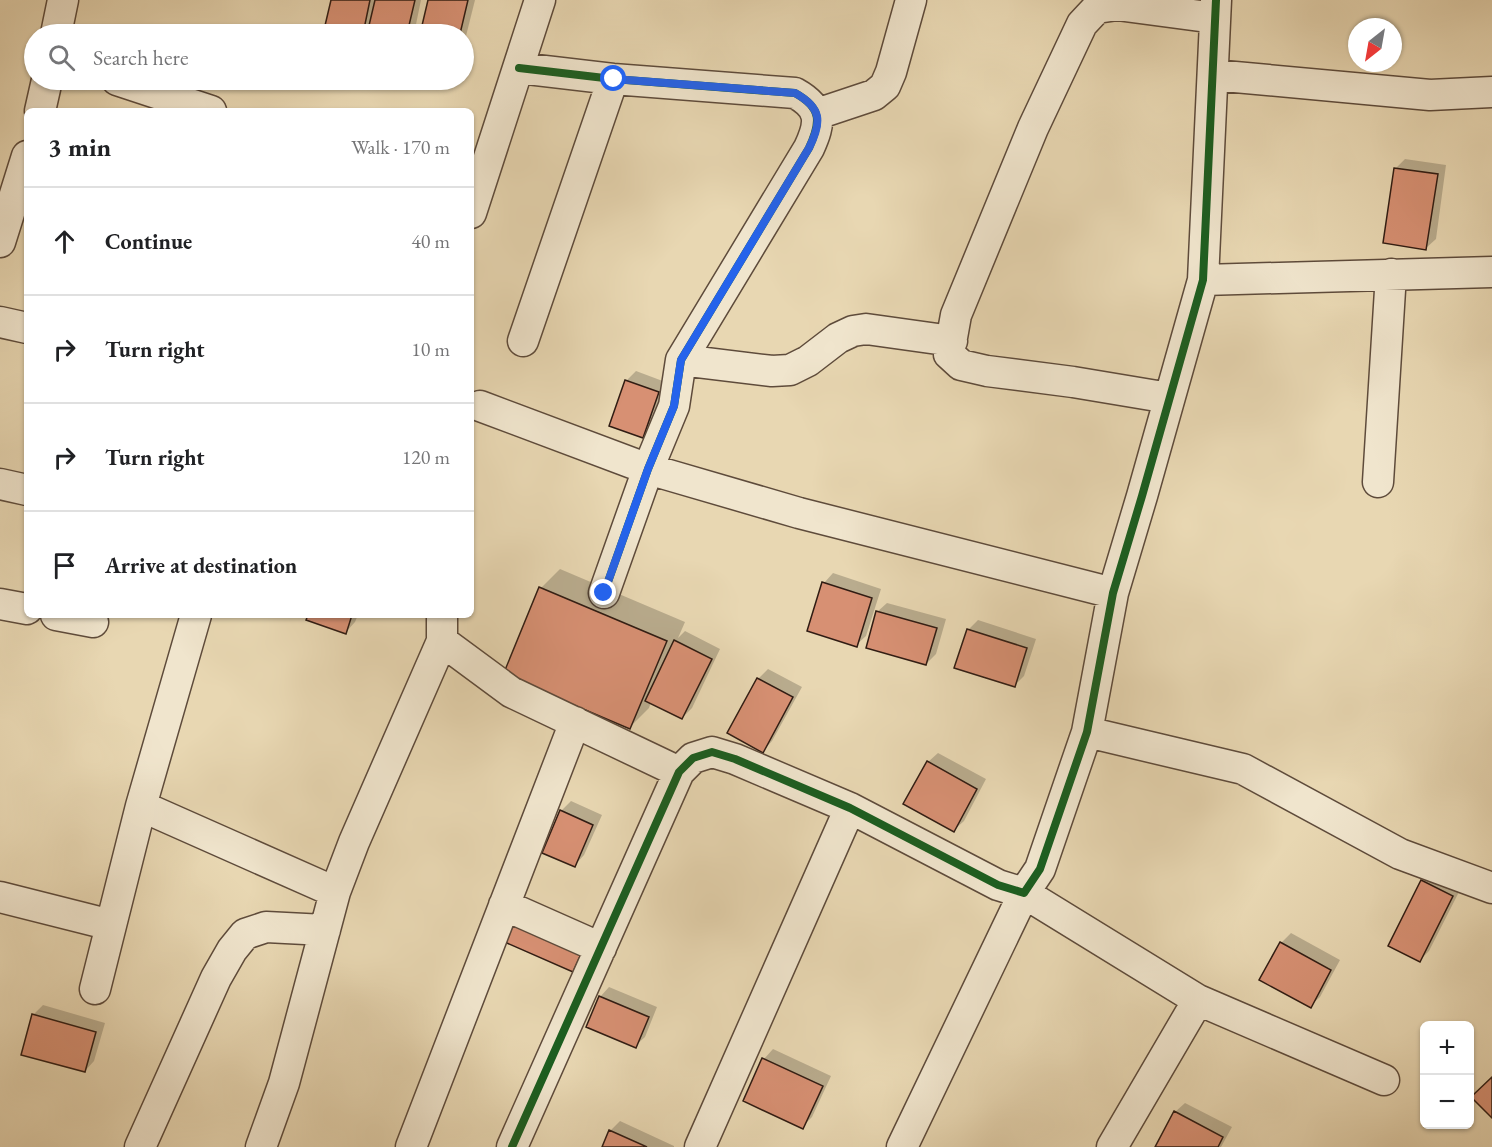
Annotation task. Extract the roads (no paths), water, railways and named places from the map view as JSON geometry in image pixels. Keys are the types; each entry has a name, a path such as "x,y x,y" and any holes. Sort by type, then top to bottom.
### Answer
{"street":[{"path":"58,24 63,0"},
{"path":"474,198 540,0"},
{"path":"817,114 874,95 885,86 911,0"},
{"path":"902,1147 1024,893 1040,869 1087,732 1113,593 1203,280 1215,9 1117,5 1096,8 1082,24 1033,128 956,315 950,354 961,365 987,371 1169,398"},
{"path":"519,68 614,79 795,93 807,100 817,114 817,132 809,148 681,360 674,406 648,469 604,593"},
{"path":"1213,75 1430,95 1492,92"},
{"path":"523,341 614,79"},
{"path":"41,108 45,90"},
{"path":"147,90 202,108"},
{"path":"0,242 24,166"},
{"path":"1203,280 1492,272"},
{"path":"1378,482 1391,274"},
{"path":"0,322 24,327"},
{"path":"681,360 772,371 790,370 808,361 838,338 853,331 866,329 952,341"},
{"path":"480,406 648,469 799,513 1113,593"},
{"path":"0,484 24,489"},
{"path":"0,604 24,608"},
{"path":"72,618 93,622"},
{"path":"95,989 141,806 195,618"},
{"path":"261,1147 284,1083 335,892 442,628 511,692 679,772"},
{"path":"411,1147 575,722"},
{"path":"1087,732 1243,769 1400,854 1492,888"},
{"path":"512,1147 679,772 693,758 712,752 735,759 850,808 998,885 1024,893 1198,1000 1384,1080"},
{"path":"141,806 335,892"},
{"path":"700,1147 850,808"},
{"path":"0,897 111,925"},
{"path":"504,905 601,948"},
{"path":"140,1147 216,978 232,950 245,934 266,927 325,930"},
{"path":"1112,1147 1198,1000"}]}
